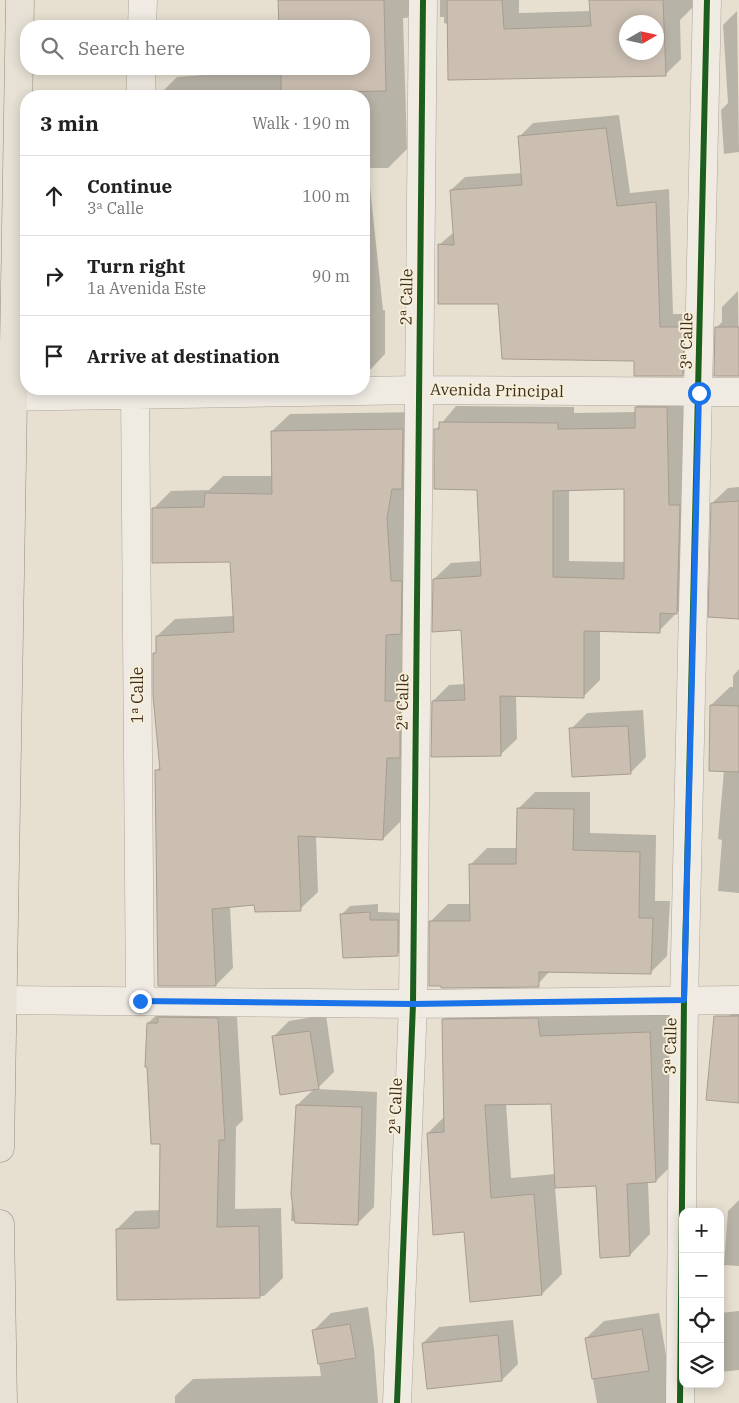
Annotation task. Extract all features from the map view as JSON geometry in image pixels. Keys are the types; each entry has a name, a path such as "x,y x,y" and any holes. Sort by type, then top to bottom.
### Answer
{"main road":[{"path":"0,1148 7,397 20,0"},
{"path":"0,1224 2,1403"}],"street":[{"path":"142,20 143,0"},
{"name":"2ª Calle","path":"397,1403 413,1004 423,0"},
{"name":"3ª Calle","path":"680,1403 684,1000 707,0"},
{"path":"141,75 141,90"},
{"name":"Avenida Principal","path":"370,390 739,392"},
{"name":"Avenida Principal","path":"7,397 58,395"},
{"name":"1ª Calle","path":"134,395 140,1001"},
{"path":"2,1000 413,1004 739,1000"}],"building":[{"path":"278,0 384,0 386,91 281,90 281,75 370,75 370,20 279,20"},
{"path":"447,0 502,0 504,29 591,26 589,0 663,0 664,15 619,15 619,60 664,60 664,25 666,76 448,80"},
{"path":"606,128 617,206 656,202 660,327 684,327 683,376 634,376 634,361 502,359 498,304 438,304 438,244 454,245 450,190 522,185 518,136"},
{"path":"715,327 739,327 739,376 714,376"},
{"path":"635,407 667,407 669,505 680,505 677,614 660,613 660,633 584,631 584,698 500,696 501,756 431,757 432,701 465,700 461,630 432,632 433,579 481,576 477,490 434,489 434,429 439,429 439,422 558,423 558,429 635,428","holes":["624,489 624,579 553,577 553,491"]},
{"path":"403,429 402,489 392,489 387,518 391,581 402,581 401,634 386,635 385,701 400,701 400,758 387,758 383,840 298,836 301,911 255,912 254,905 212,909 216,986 158,986 155,770 160,770 153,696 153,653 156,653 156,636 234,632 230,562 152,563 152,508 204,507 205,493 272,494 271,431"},
{"path":"739,501 739,619 708,617 711,503"},
{"path":"710,705 739,706 739,772 709,771"},
{"path":"628,726 631,774 572,777 569,728"},
{"path":"517,808 574,809 573,850 640,852 639,918 653,918 651,974 539,972 539,987 441,988 441,986 429,986 429,921 470,921 469,864 516,864"},
{"path":"370,912 370,920 398,920 398,956 343,958 340,914"},
{"path":"714,1016 739,1016 739,1103 706,1100"},
{"path":"158,1017 218,1018 225,1140 219,1140 217,1227 259,1226 260,1298 117,1300 116,1229 159,1228 160,1144 151,1144 147,1067 145,1067 147,1023 158,1023"},
{"path":"538,1018 540,1036 650,1032 656,1182 627,1184 630,1256 600,1258 596,1186 555,1188 551,1104 485,1105 491,1198 534,1194 542,1295 470,1302 464,1232 433,1235 427,1133 444,1132 442,1019"},
{"path":"310,1031 319,1089 280,1095 272,1036"},
{"path":"296,1105 362,1107 358,1225 295,1223 291,1194"},
{"path":"350,1324 356,1358 318,1364 312,1330"},
{"path":"642,1329 649,1371 592,1379 585,1338"},
{"path":"498,1335 502,1381 427,1389 422,1343"}],"cycle path":[{"path":"397,1403 413,1004 423,0"},
{"path":"680,1403 684,1000 707,0"}],"route":[{"path":"140,1001 413,1004 684,1000 699,393"}]}
